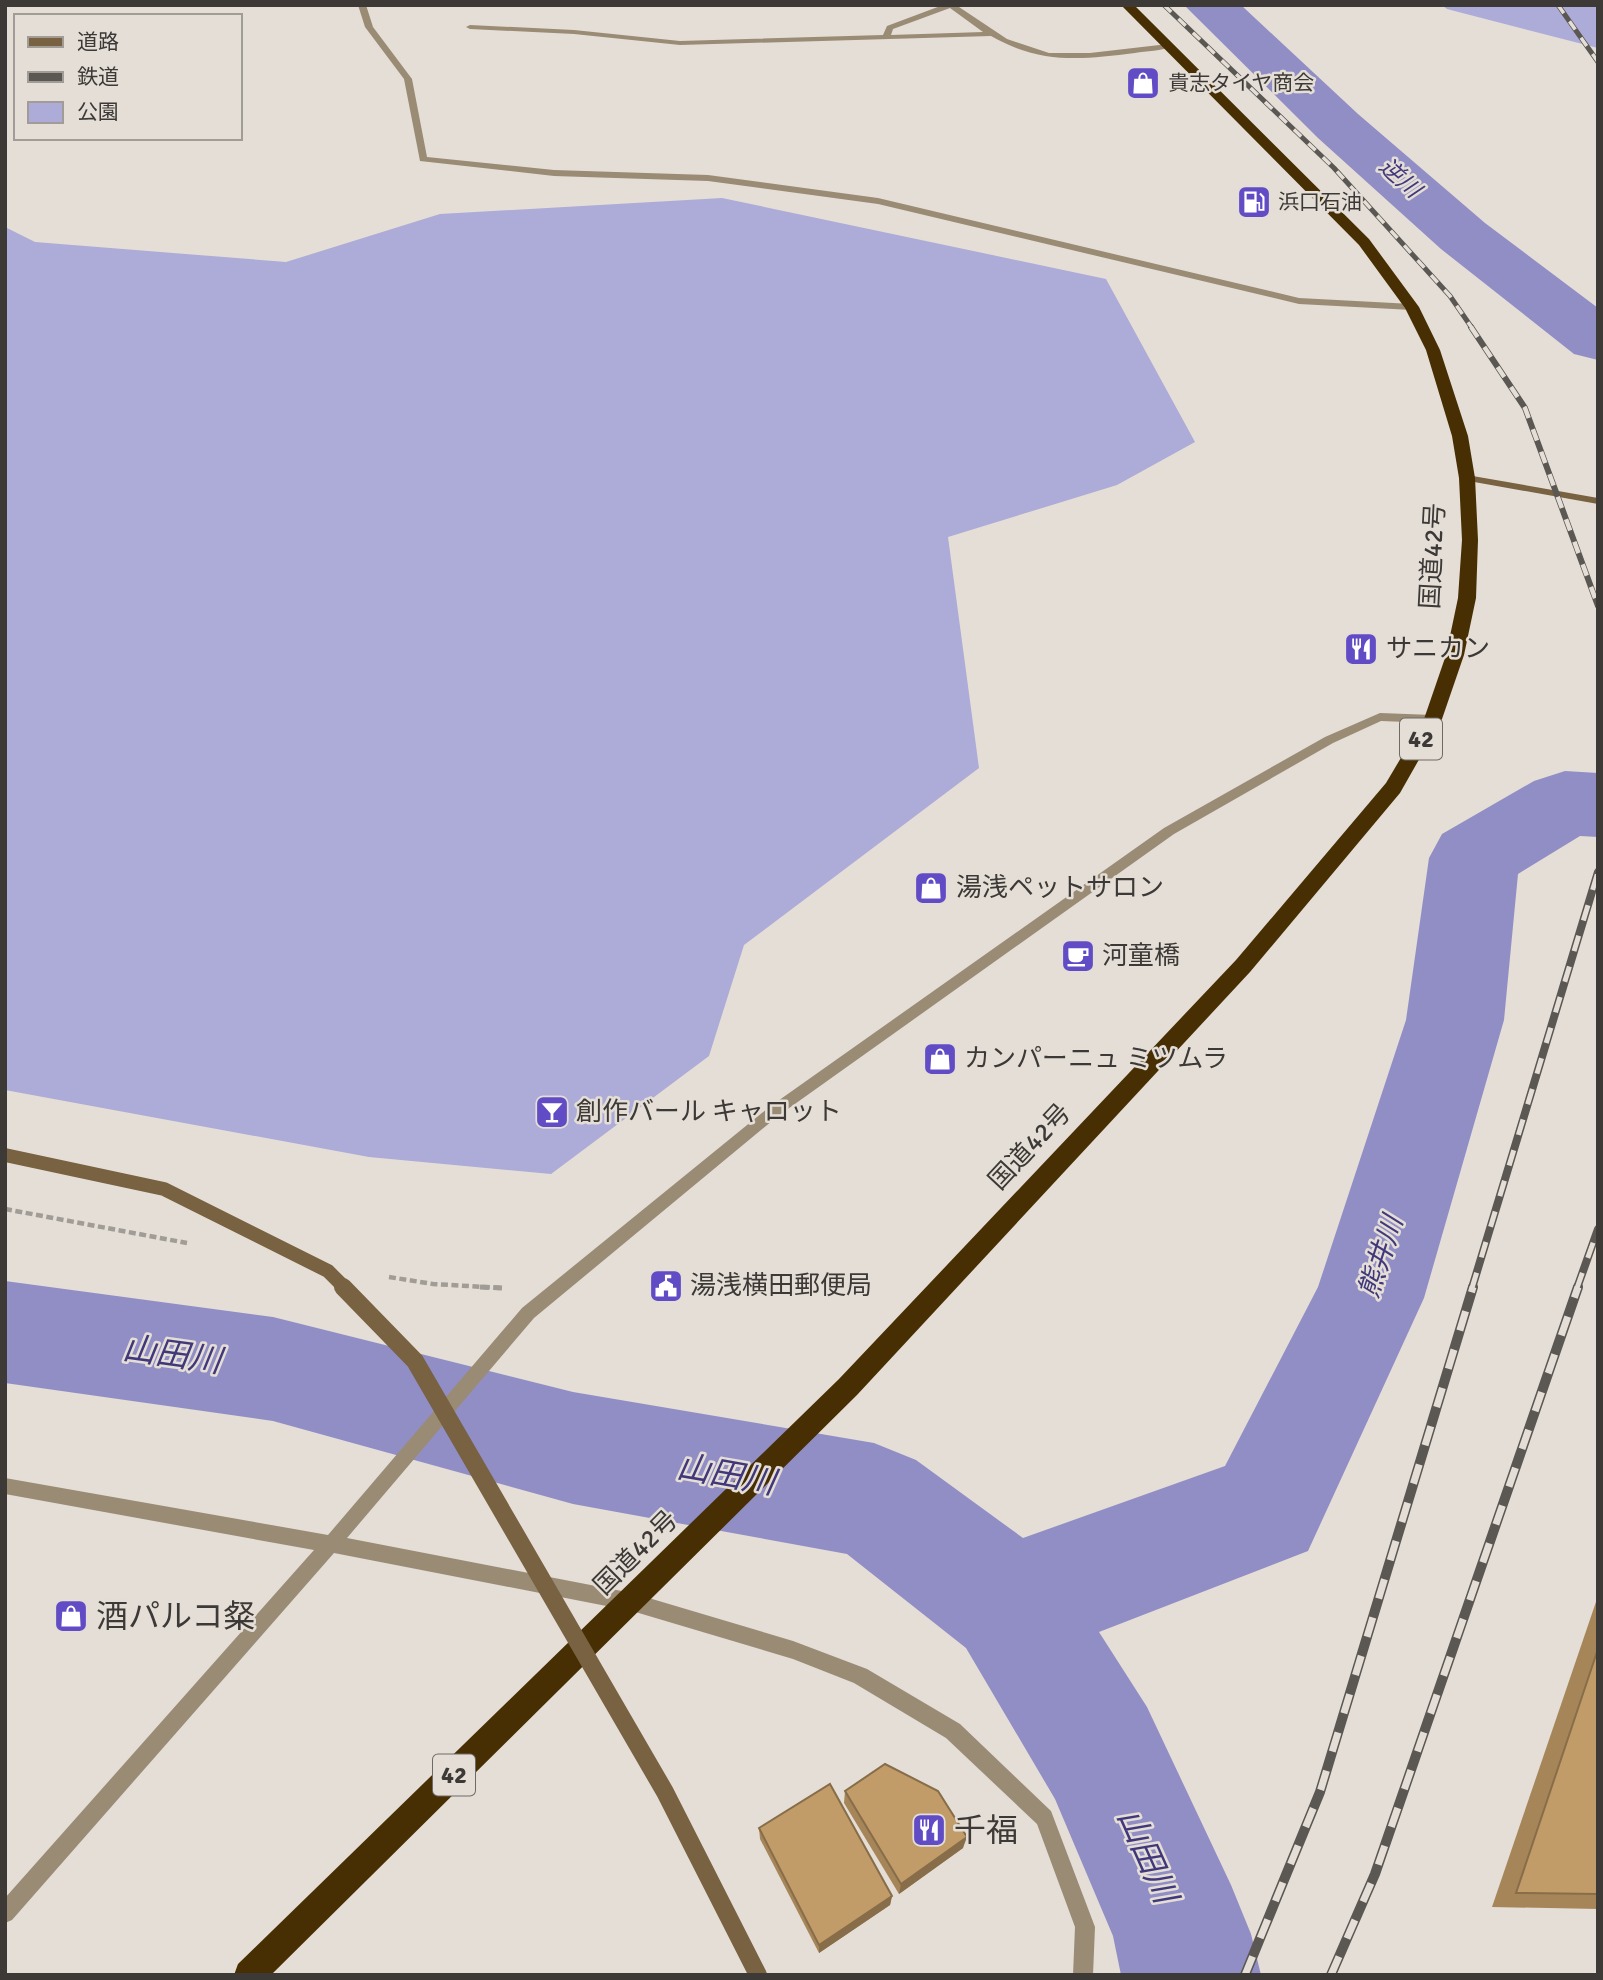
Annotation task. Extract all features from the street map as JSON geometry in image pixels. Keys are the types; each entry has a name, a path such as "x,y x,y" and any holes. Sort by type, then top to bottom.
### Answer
{"highway":[{"name":"国道42号","path":"249,1975 632,1602 848,1387 1243,966 1393,788 1433,719 1455,655 1467,598 1470,540 1467,478 1449,394 1433,350 1412,307 1364,242 1127,5"}],"street":[{"path":"362,5 369,27 408,79 424,159 554,173 708,178 878,201 1299,301 1412,307"},
{"path":"886,37 890,27 951,5 980,30 1041,53 1063,57 1168,46"},
{"path":"470,27 574,32 680,43 991,34"},
{"path":"1467,478 1598,501"},
{"path":"5,1913 331,1544 528,1313 773,1112 1169,831 1329,740 1380,717 1433,719"},
{"path":"5,1155 164,1189 199,1206 328,1271 415,1361 665,1792 758,1975"},
{"path":"5,1486 331,1544 632,1602 793,1650 860,1676 953,1731 1044,1818 1085,1927 1083,1975"}],"green space":[{"path":"1442,5 1598,5 1598,48 1447,9"},
{"path":"722,198 1106,279 1195,442 1117,485 948,537 979,768 744,945 709,1056 551,1174 369,1157 5,1090 5,227 35,242 286,262 440,214"}],"building":[{"path":"1598,1649 1598,1894 1516,1893"},
{"path":"885,1764 938,1791 967,1837 901,1884 845,1791"},
{"path":"830,1784 892,1896 819,1945 759,1828"}],"waterway":[{"name":"逆川","path":"1210,5 1338,126 1463,236 1598,340"},
{"name":"熊井川","path":"1010,1604 1266,1510 1369,1298 1455,1020 1474,858 1565,803 1598,805"},
{"name":"山田川","path":"5,1332 273,1369 573,1448 874,1501 1010,1604"},
{"name":"山田川","path":"1010,1604 1101,1753 1182,1934 1191,1975"}],"railway":[{"path":"1164,5 1334,168 1450,296 1472,328"},
{"path":"1558,5 1598,62"},
{"path":"1471,327 1525,408 1598,606"},
{"path":"1472,1288 1598,872"},
{"path":"1577,1288 1598,1229"},
{"path":"1245,1975 1320,1792 1473,1287"},
{"path":"1331,1975 1375,1874 1578,1287"}],"place":[{"name":"貴志タイヤ商会","path":"1143,83"},
{"name":"浜口石油","path":"1254,202"},
{"name":"サニカン","path":"1361,649"},
{"name":"湯浅ペットサロン","path":"931,888"},
{"name":"河童橋","path":"1078,956"},
{"name":"カンパーニュ ミツムラ","path":"940,1059"},
{"name":"創作バール キャロット","path":"552,1112"},
{"name":"湯浅横田郵便局","path":"666,1286"},
{"name":"酒パルコ粲","path":"71,1616"},
{"name":"千福","path":"929,1830"}]}
